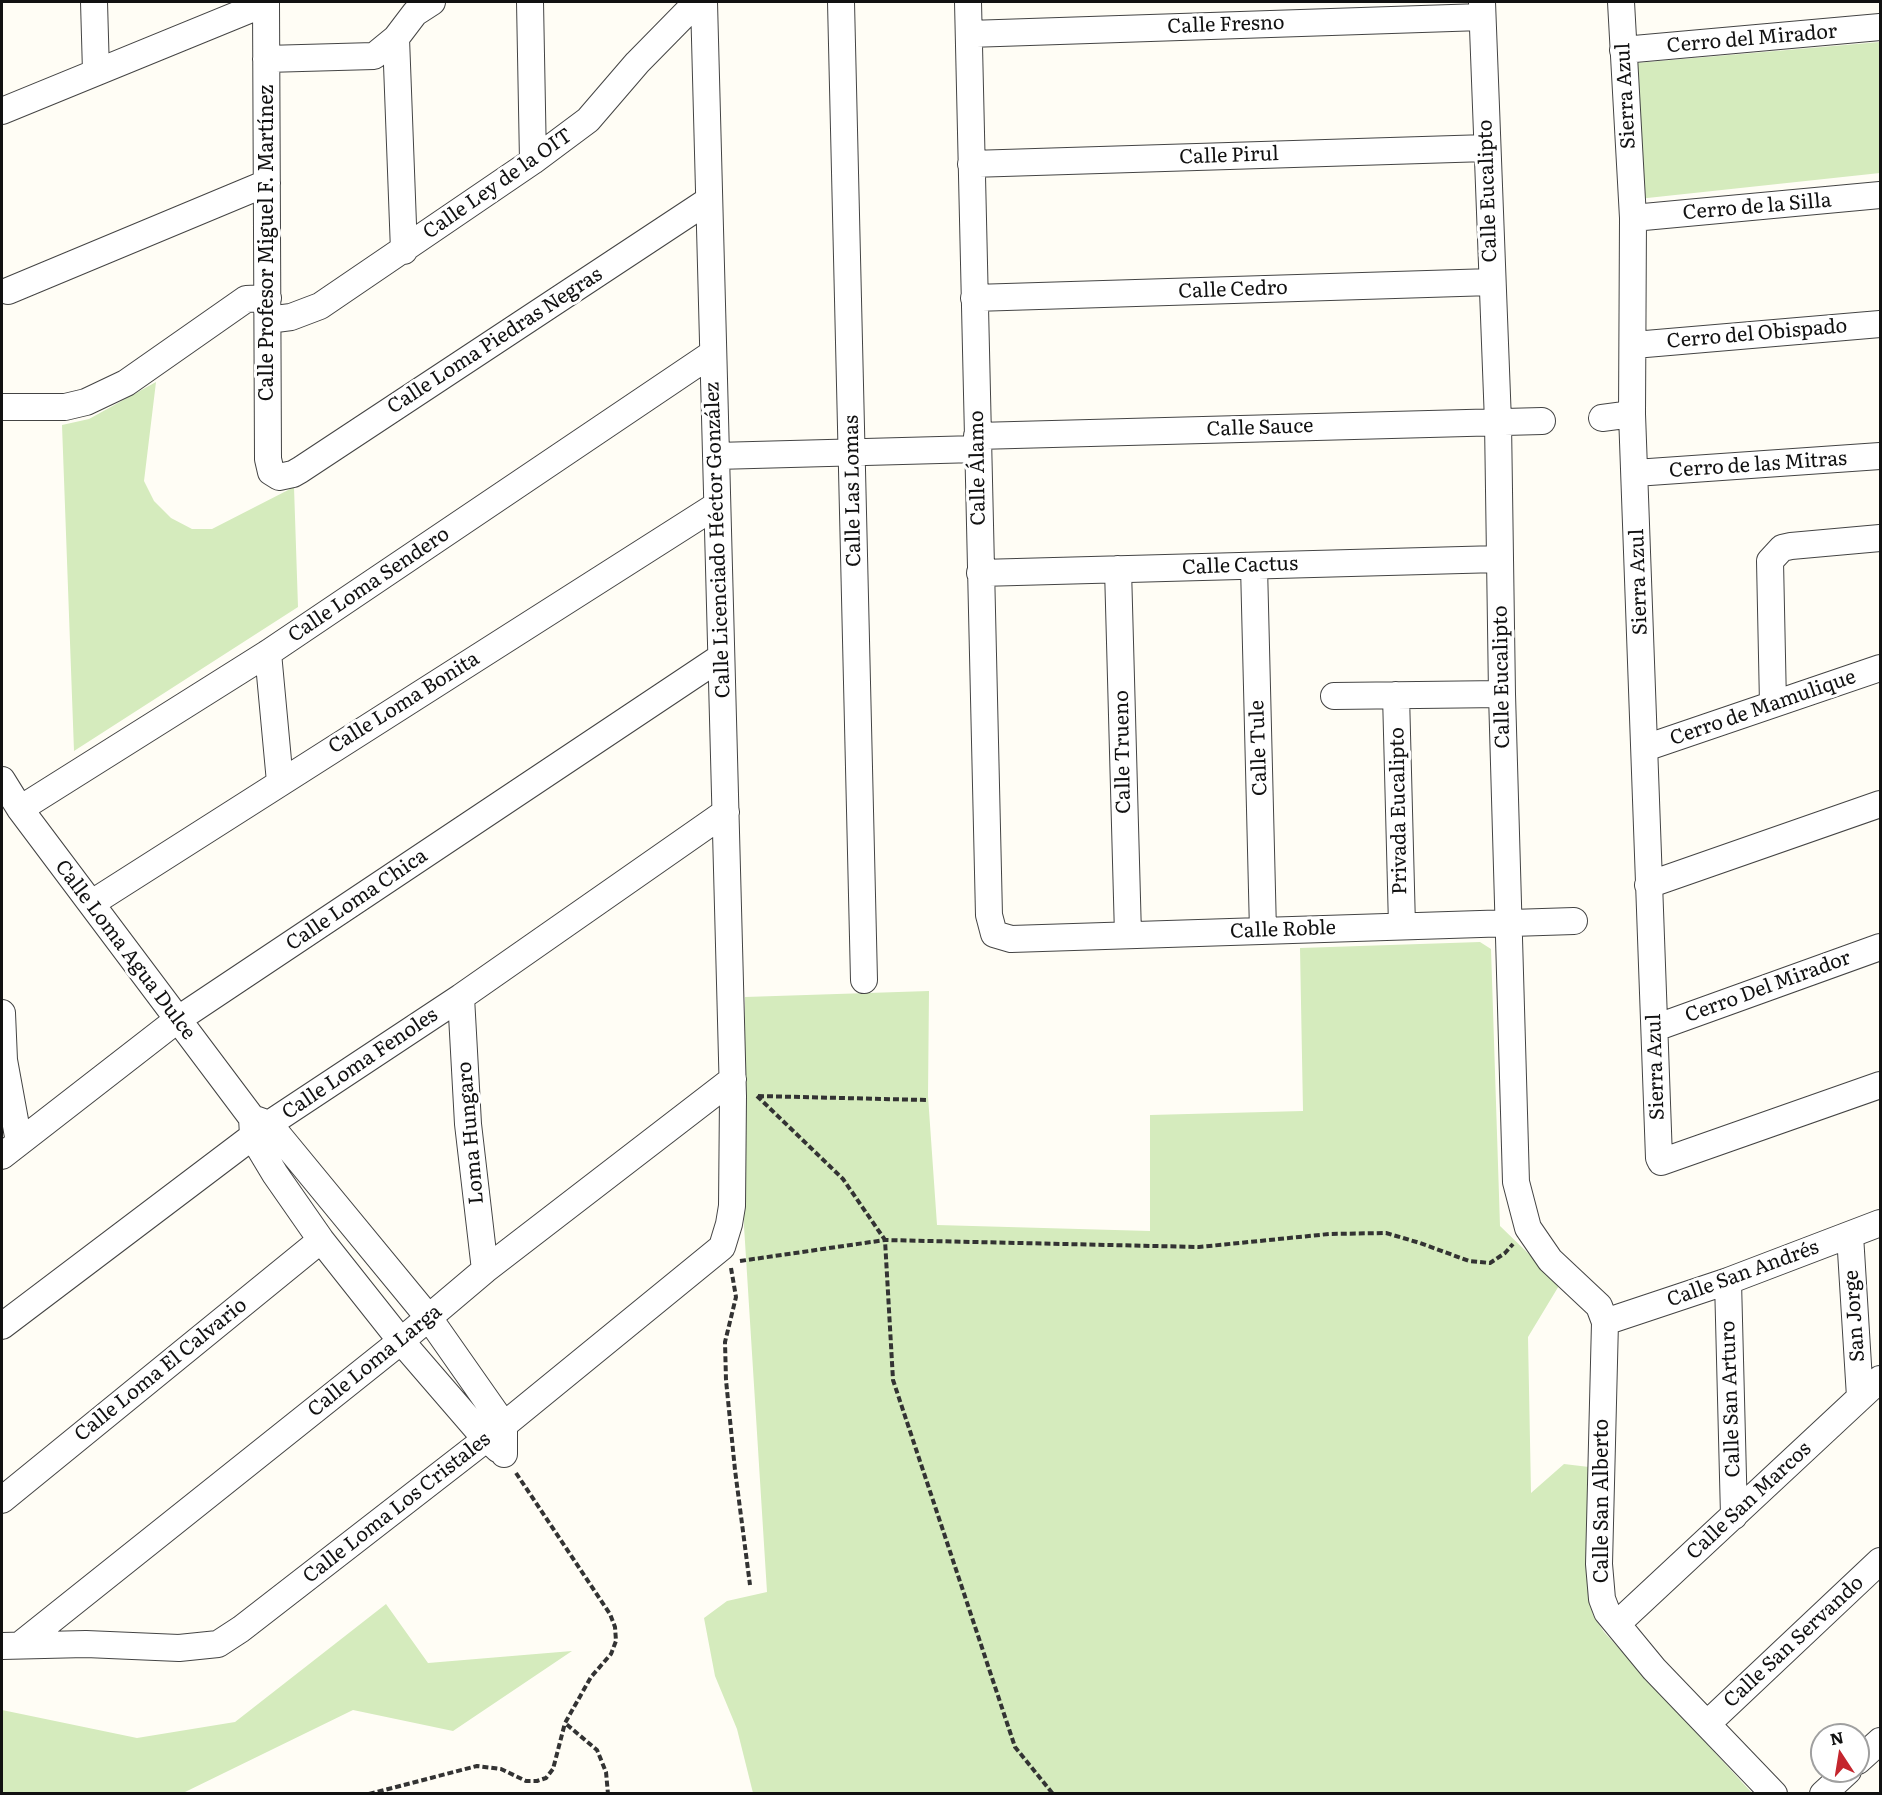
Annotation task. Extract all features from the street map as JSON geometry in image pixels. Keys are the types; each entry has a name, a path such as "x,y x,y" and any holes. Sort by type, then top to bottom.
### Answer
{"street":[{"path":"94,2 96,72"},
{"path":"530,2 533,161"},
{"name":"Calle Ley de la OIT","path":"2,407 64,407 86,402 126,383 246,299 291,317 320,306 404,251 588,120 637,63 697,2"},
{"name":"Calle Licenciado Héctor González","path":"704,2 726,812 741,1090"},
{"name":"Calle Las Lomas","path":"841,2 864,980"},
{"name":"Calle Álamo","path":"968,2 988,915 994,933"},
{"name":"Sierra Azul","path":"1621,2 1633,218 1632,414 1658,1153 1661,1162 1881,1085"},
{"path":"2,111 256,5"},
{"name":"Calle Profesor Miguel F. Martínez","path":"256,5 266,59 268,459 272,472 279,477"},
{"path":"266,59 374,56 396,38 421,5"},
{"name":"Calle Fresno","path":"969,34 1482,9"},
{"name":"Calle Eucalipto","path":"1482,9 1498,422 1502,694 1516,1182 1528,1228 1550,1260 1596,1302 1605,1322"},
{"name":"Cerro del Mirador","path":"1623,50 1881,27"},
{"path":"396,38 404,251"},
{"name":"Calle Pirul","path":"971,164 1486,148"},
{"path":"8,291 267,183"},
{"name":"Cerro de la Silla","path":"1633,218 1881,195"},
{"name":"Calle Loma Piedras Negras","path":"279,477 300,470 709,200"},
{"name":"Calle Cedro","path":"974,298 1492,282"},
{"name":"Cerro del Obispado","path":"1634,345 1881,324"},
{"name":"Calle Loma Sendero","path":"20,810 268,653 713,353"},
{"path":"1602,418 1632,414"},
{"name":"Calle Sauce","path":"716,456 852,452 977,442 1542,421"},
{"name":"Cerro de las Mitras","path":"1635,473 1881,456"},
{"name":"Calle Loma Bonita","path":"92,903 717,505"},
{"path":"1773,704 1770,561 1782,548 1791,546 1881,538"},
{"name":"Calle Cactus","path":"980,573 1499,559"},
{"name":"Calle Tule","path":"1254,566 1263,931"},
{"name":"Calle Trueno","path":"1118,569 1128,935"},
{"path":"268,653 280,782"},
{"name":"Calle Loma Chica","path":"10,1149 177,1020 721,657"},
{"name":"Cerro de Mamulique","path":"1645,748 1881,668"},
{"path":"1334,696 1502,694"},
{"name":"Privada Eucalipto","path":"1396,695 1402,926"},
{"name":"Calle Loma Agua Dulce","path":"2,780 20,810 258,1126 298,1157 429,1318 498,1439"},
{"path":"1648,885 1881,804"},
{"name":"Calle Loma Fenoles","path":"2,1326 258,1126 461,997 726,812"},
{"name":"Calle Roble","path":"994,933 1011,939 1574,921"},
{"name":"Cerro Del Mirador","path":"1655,1028 1881,947"},
{"name":"Loma Hungaro","path":"461,997 468,1124 485,1270"},
{"path":"2,1013 10,1149"},
{"name":"Calle Loma Los Cristales","path":"11,1646 86,1644 178,1648 218,1644 498,1439 722,1246 732,1206 741,1090"},
{"name":"Calle Loma Larga","path":"11,1646 401,1341 485,1270 741,1090"},
{"name":"Calle Loma Agua Dulce","path":"258,1126 275,1174 321,1240 401,1341 498,1439"},
{"name":"Calle San Andrés","path":"1605,1322 1728,1281 1881,1223"},
{"name":"San Jorge","path":"1850,1235 1860,1397"},
{"name":"Calle Loma El Calvario","path":"2,1500 321,1240"},
{"name":"Calle San Arturo","path":"1728,1281 1734,1516"},
{"name":"Calle San Alberto","path":"1605,1322 1599,1564 1602,1599 1607,1612 1654,1669 1774,1794"},
{"name":"Calle San Marcos","path":"1617,1624 1881,1379"},
{"name":"Calle San Servando","path":"1707,1724 1881,1561"},
{"path":"1823,1794 1835,1783"}],"path":[{"path":"741,1090 926,1100"},
{"path":"741,1090 843,1179 885,1240 893,1380 1015,1748 1053,1794"},
{"path":"750,1585 726,1380 725,1342 736,1296 730,1263 885,1240 1199,1247 1329,1234 1386,1233 1469,1261 1490,1263 1505,1253 1528,1228"},
{"path":"369,1794 477,1766 495,1768 526,1782 546,1778 554,1769 565,1723 591,1677 611,1654 616,1641 617,1634 613,1620 498,1439"},
{"path":"565,1723 597,1750 606,1772 608,1794"}],"green space":[{"path":"1880,42 1880,173 1638,199 1636,63"},
{"path":"156,382 144,481 154,501 171,518 192,529 212,529 294,487 298,607 74,751 62,425 89,419"},
{"path":"1480,942 1491,949 1500,1226 1560,1284 1528,1337 1531,1493 1564,1464 1589,1467 1590,1597 1593,1615 1604,1632 1752,1793 753,1793 737,1729 715,1676 704,1618 727,1601 767,1592 744,1226 745,997 929,991 928,1096 937,1225 1150,1231 1150,1115 1303,1111 1300,948"},
{"path":"386,1604 428,1663 572,1651 453,1731 353,1710 183,1793 2,1793 2,1710 137,1738 235,1722"}]}
